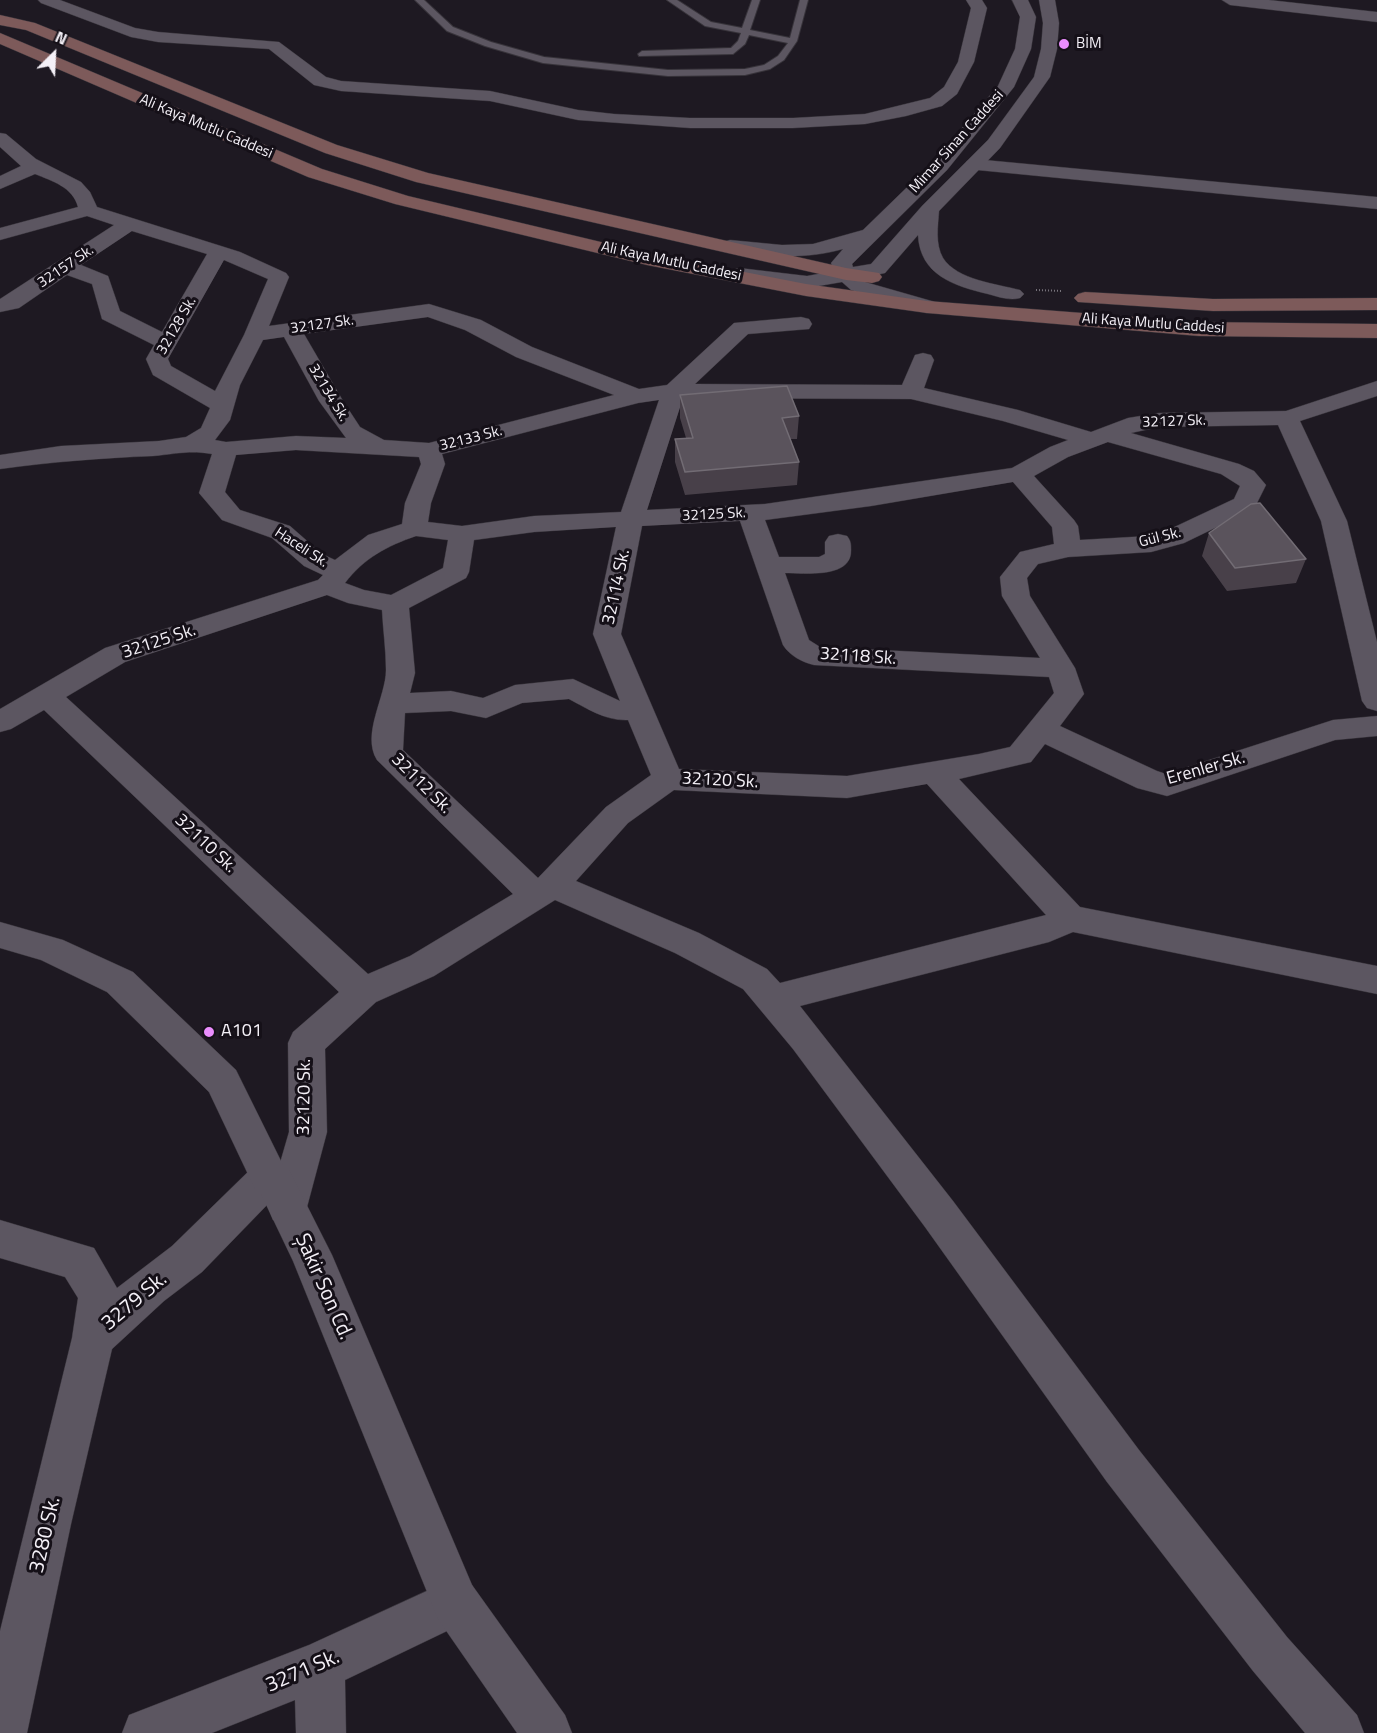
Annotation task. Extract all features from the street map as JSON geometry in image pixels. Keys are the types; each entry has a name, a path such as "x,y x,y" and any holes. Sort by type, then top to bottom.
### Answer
{"main road":[{"name":"Ali Kaya Mutlu Caddesi","path":"0,20 30,26 331,149 423,178 843,269 918,283 1026,293"},
{"name":"Ali Kaya Mutlu Caddesi","path":"0,38 315,173 402,200 706,270 806,290 927,307 1199,329 1377,331"},
{"name":"Ali Kaya Mutlu Caddesi","path":"1066,294 1213,305 1377,304"}],"street":[{"path":"46,0 131,32 158,37 273,45 320,81 341,86 490,96 578,115 690,123 770,123 865,119 936,102 951,90 966,63 979,9 974,0"},
{"name":"Mimar Sinan Caddesi","path":"843,269 871,234 940,166 1006,87 1023,49 1028,17 1020,0"},
{"name":"Mimar Sinan Caddesi","path":"706,270 807,282 843,269 878,269 929,210 994,144 1042,77 1049,49 1051,23 1047,0"},
{"path":"1230,0 1377,17"},
{"path":"0,138 36,166 76,186 88,202 88,210 0,234"},
{"path":"974,165 1377,203"},
{"path":"0,183 36,166"},
{"name":"32127 Sk.","path":"88,210 219,252 258,266 279,277 255,335"},
{"path":"929,210 927,237 935,262 949,273 967,282 1026,293"},
{"name":"32157 Sk.","path":"5,305 129,224"},
{"path":"730,246 793,252 836,248 871,234"},
{"name":"32128 Sk.","path":"219,252 157,359 161,370 222,405"},
{"path":"66,267 101,280 110,314 166,343"},
{"path":"843,269 858,286 927,307"},
{"path":"0,327 5,305"},
{"name":"32127 Sk.","path":"255,335 429,310 473,325 524,352 637,396"},
{"path":"674,391 741,328 801,324"},
{"name":"32134 Sk.","path":"291,330 331,401 352,432 376,446"},
{"path":"0,462 61,453 159,448 193,443 209,433 218,420 228,385 255,335"},
{"path":"911,392 923,360"},
{"name":"32127 Sk.","path":"1100,437 1136,423 1159,420 1287,418 1351,399 1377,388"},
{"name":"32127 Sk.","path":"674,391 911,392 1100,437 1237,473 1253,485 1245,504"},
{"name":"32133 Sk.","path":"193,443 226,449 296,443 429,450 637,396 674,391"},
{"name":"32114 Sk.","path":"668,779 607,634 631,519 674,391"},
{"path":"1287,418 1334,521 1377,701"},
{"name":"32125 Sk.","path":"0,722 115,655 334,579 348,561 377,541 414,528 462,534 534,524 750,513 1019,474 1059,452 1100,437"},
{"name":"Haceli Sk.","path":"226,449 212,493 231,515 281,532 334,579"},
{"path":"414,528 418,503 433,464 429,450"},
{"path":"1019,474 1065,526 1068,549"},
{"name":"Gül Sk.","path":"1068,549 1151,544 1176,537 1245,504"},
{"name":"32118 Sk.","path":"750,513 797,645 814,656 1061,668"},
{"path":"334,579 358,597 395,604 456,572 462,534"},
{"path":"769,565 823,565 838,558 838,542"},
{"name":"32120 Sk.","path":"278,1192 308,1132 306,1043 363,992 422,966 544,890 617,815 668,779 847,787 1020,755 1069,694 1061,668 1016,596 1013,577 1029,558 1068,549"},
{"name":"32112 Sk.","path":"395,604 401,673 393,704 388,753 544,890"},
{"path":"393,704 451,701 486,708 515,695 573,689 616,711 640,710"},
{"name":"32110 Sk.","path":"47,696 363,992"},
{"name":"Erenler Sk.","path":"1042,730 1148,780 1167,784 1333,730 1377,726"},
{"path":"934,772 1070,918 1377,980"},
{"path":"544,890 687,943 755,979 806,1038 925,1195 1123,1466 1270,1654 1339,1733"},
{"path":"772,999 1049,929 1070,918"},
{"name":"Şakir Son Cd.","path":"0,935 51,950 120,982 223,1081 311,1255 454,1602 547,1733"},
{"name":"3279 Sk.","path":"93,1338 149,1287 278,1192"},
{"name":"3279 Sk.","path":"0,1239 79,1262 99,1295 93,1338"},
{"name":"3280 Sk.","path":"2,1733 48,1524 93,1338"},
{"name":"3271 Sk.","path":"147,1733 320,1666 454,1602"},
{"path":"320,1666 321,1733"}],"lane":[{"path":"671,0 708,24 793,41"},
{"path":"642,54 733,51 742,42 756,0"},
{"path":"418,1 450,29 488,44 543,60 657,72 744,72 767,67 781,58 793,41 804,0"}],"path":[{"path":"1026,293 1066,294"}],"building":[{"path":"787,386 799,416 782,418 799,462 685,472 675,439 693,438 680,395"},
{"path":"1260,503 1306,559 1235,568 1209,533 1251,504"}],"place":[{"name":"BİM","path":"1064,44"},
{"name":"A101","path":"209,1032"}]}
